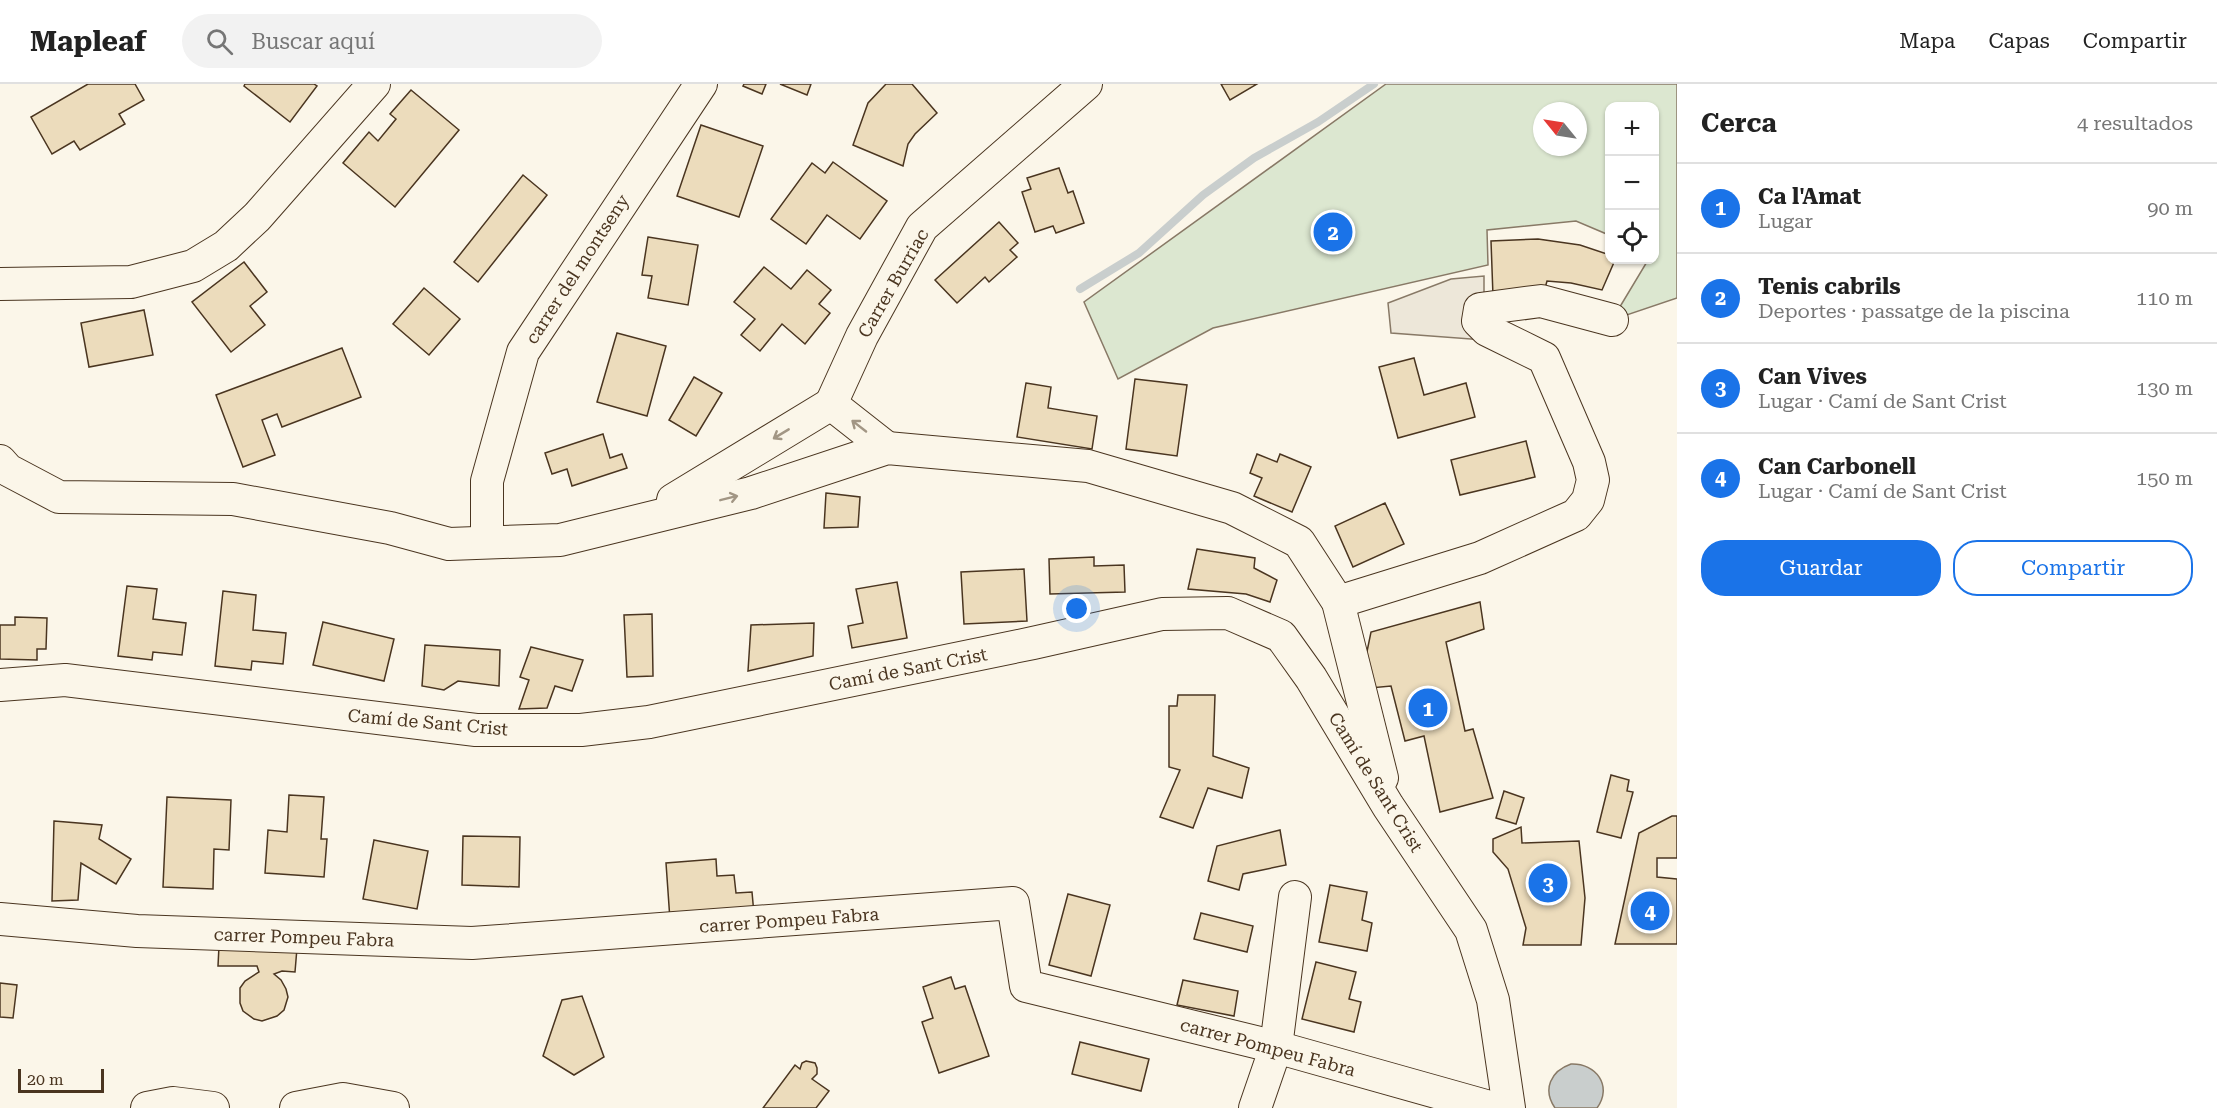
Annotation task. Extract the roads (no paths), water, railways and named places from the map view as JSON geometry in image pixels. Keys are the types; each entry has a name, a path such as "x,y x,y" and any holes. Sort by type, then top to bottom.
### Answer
{"street":[{"path":"0,284 131,282 193,266 226,246 257,217 374,84"},
{"name":"carrer del montseny","path":"487,542 487,481 523,352 701,84"},
{"name":"Carrer Burriac","path":"831,404 862,336 922,227 1086,84"},
{"path":"1338,602 1480,558 1576,515 1588,500 1593,480 1589,462 1553,376 1544,358 1486,330 1478,321 1480,309 1540,301 1612,320"},
{"path":"672,512 673,500 831,404 887,448"},
{"path":"0,461 8,470 59,497 233,499 390,528 449,544 560,540 769,487 887,448 1088,466 1232,508 1299,542 1338,602 1388,806"},
{"path":"749,454 769,487"},
{"name":"Camí de Sant Crist","path":"0,685 65,680 476,730 581,730 649,722 1033,644 1162,614 1228,613 1281,636 1311,678 1388,806 1471,930 1493,1000 1509,1108"},
{"path":"1255,1108 1276,1047 1295,897"},
{"name":"carrer Pompeu Fabra","path":"0,919 137,931 472,943 1013,903 1026,986 1276,1047 1493,1108"},
{"path":"296,1108 343,1099 393,1108"},
{"path":"147,1108 173,1103 213,1108"}],"waterway":[{"path":"1080,289 1139,253 1203,195 1254,158 1318,122 1374,84"}],"place":[{"name":"Tenis cabrils","path":"1333,232"},
{"name":"Ca l'Amat","path":"1428,708"},
{"name":"Can Vives","path":"1548,883"},
{"name":"Can Carbonell","path":"1650,911"}]}
